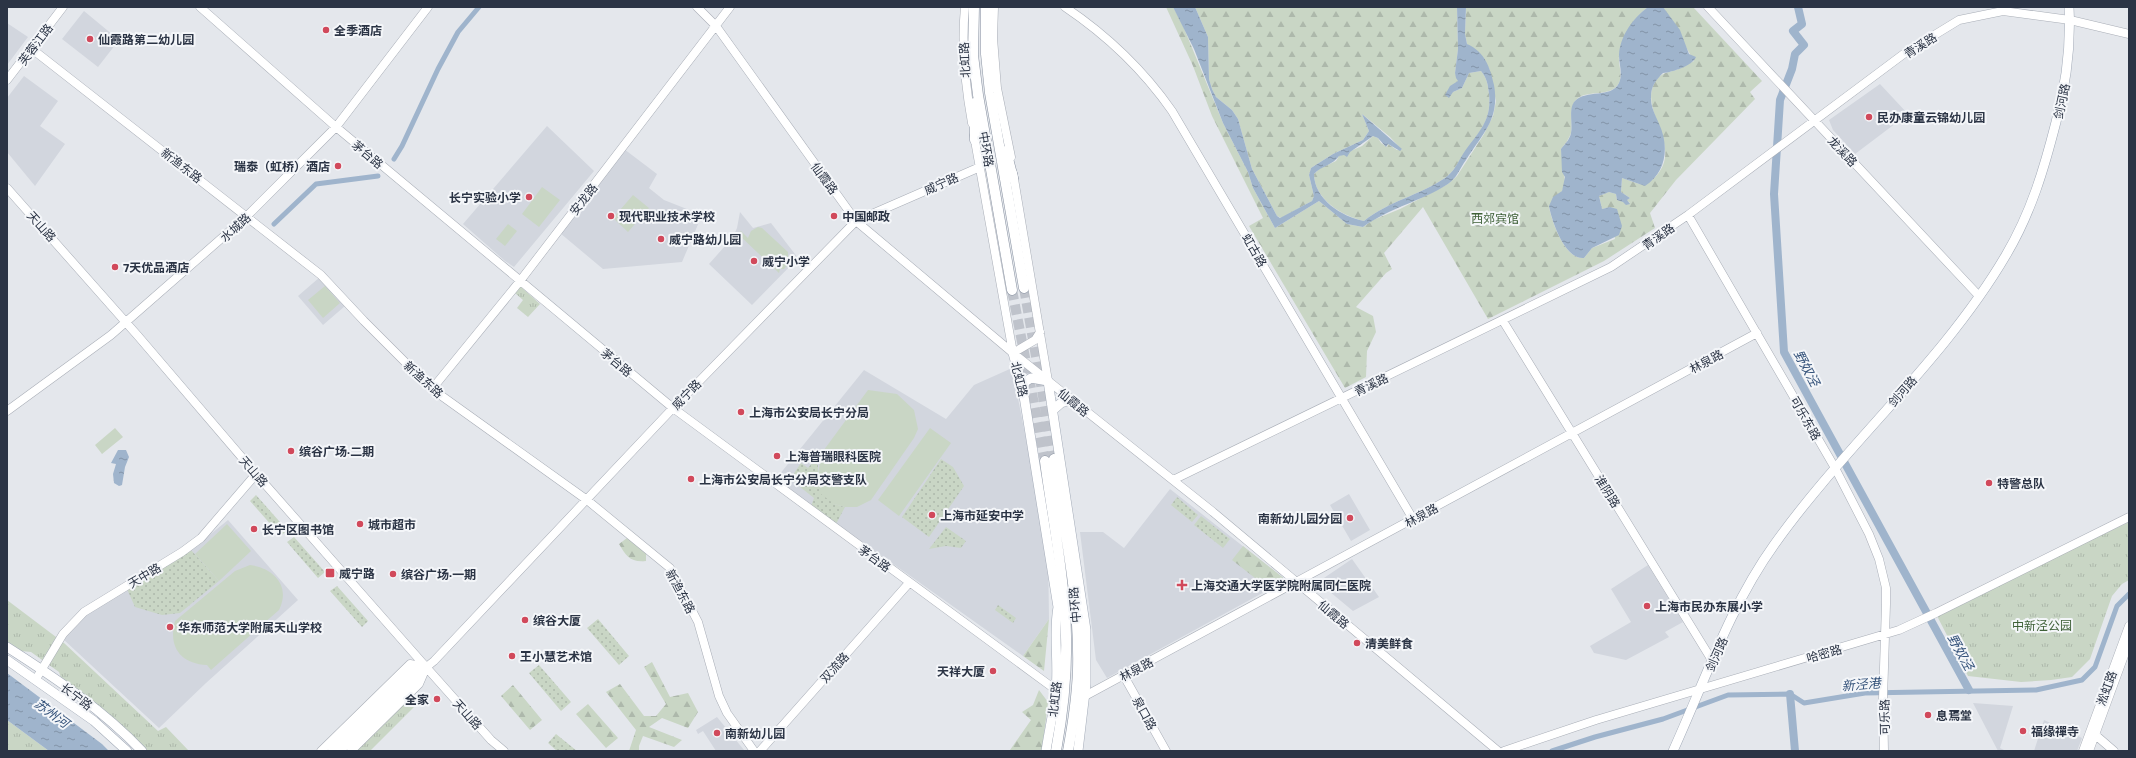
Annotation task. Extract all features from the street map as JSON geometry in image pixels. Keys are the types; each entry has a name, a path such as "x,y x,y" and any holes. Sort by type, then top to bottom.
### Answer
{"highway":[{"name":"中环路","path":"974,7 974,63 1012,290"},
{"name":"中环路","path":"986,7 986,54 992,101 1024,288"},
{"path":"974,63 974,140"},
{"path":"992,101 1014,178"},
{"name":"中环路","path":"1056,751 1062,718 1066,672 1065,601 1049,460 1075,600 1078,669 1074,720 1068,751"},
{"path":"1078,669 1081,594"}],"main road":[{"name":"剑河路","path":"1673,751 1733,616 1763,560 1800,509 1934,353 1979,296 2017,235 2043,172 2054,137 2063,100 2068,61 2070,20 2069,7"},
{"name":"北虹路","path":"1013,353 1022,386 1058,607 1055,623 1057,659 1056,690 1046,751"},
{"path":"1022,386 1031,378 1048,381 1053,410 1081,594 1087,659 1085,696 1078,751"},
{"path":"1053,410 1061,403 1071,400"},
{"name":"长宁路","path":"7,647 42,669 100,713 142,751"},
{"name":"长宁路","path":"7,660 94,721 127,751"}],"street":[{"name":"芙蓉江路","path":"7,80 63,7"},
{"name":"茅台路","path":"200,7 336,127 672,408 1056,690"},
{"name":"水城路","path":"7,411 112,335 248,216 336,127 428,7"},
{"name":"仙霞路","path":"697,7 716,26 856,220 1013,353 1173,480 1498,751"},
{"name":"安龙路","path":"432,389 520,281 730,7"},
{"name":"北虹路","path":"965,7 963,60 967,106 980,167 1013,353"},
{"path":"994,7 993,38 997,88 1014,178 1048,381"},
{"name":"虹古路","path":"1065,7 1108,38 1127,55 1160,93 1186,132 1413,519"},
{"name":"龙溪路","path":"1708,7 1979,296"},
{"name":"青溪路","path":"1173,480 1342,397 1503,321 1611,267 1688,215 1905,53 1959,20 2003,11 2070,20 2129,34"},
{"name":"新渔东路","path":"32,49 248,216 321,275 364,321 432,389 587,500 670,568 698,622 719,696 727,713 754,751"},
{"name":"威宁路","path":"358,730 414,670 426,667 434,661 672,408 856,220 980,167"},
{"name":"天山路","path":"7,188 126,322 256,474 426,667 491,740 504,751"},
{"name":"可乐东路","path":"1688,215 1835,468 1869,534 1879,559 1886,588 1885,635"},
{"name":"淮阴路","path":"1503,321 1713,662"},
{"path":"1013,353 1031,343 1040,332"},
{"name":"林泉路","path":"1085,696 1757,333"},
{"name":"天中路","path":"36,679 63,634 84,612 182,552 201,538 256,474"},
{"name":"哈密路","path":"1504,751 1596,720 1885,635 1930,617 2129,517"},
{"name":"双流路","path":"760,751 909,583"},
{"name":"淞虹路","path":"2089,751 2092,732 2129,626"},
{"name":"可乐路","path":"1884,751 1883,699 1885,635"},
{"name":"淞虹路","path":"2083,751 2129,642"},
{"path":"321,751 410,664 426,667"},
{"name":"威宁路","path":"351,751 419,684 426,667"},
{"name":"泉口路","path":"1124,676 1166,751"},
{"path":"332,751 358,730"},
{"path":"340,751 358,730"},
{"path":"2092,732 2114,751"}],"shaded area":[{"name":"仙霞路第二幼儿园","path":"84,11 119,40 98,67 62,39"},
{"path":"7,23 28,37 7,65"},
{"path":"24,76 58,101 40,126 65,144 35,186 7,152 7,98"},
{"name":"民办康童云锦幼儿园","path":"1880,84 1908,114 1855,154 1833,130 1829,120"},
{"name":"长宁实验小学","path":"547,126 594,171 514,267 505,261 463,224"},
{"name":"现代职业技术学校","path":"624,149 657,174 649,188 664,200 702,215 682,262 603,269 560,233"},
{"name":"威宁小学","path":"740,212 753,228 771,223 798,258 752,305 709,264 733,237 737,228"},
{"path":"320,277 345,306 323,325 298,296"},
{"name":"上海市延安中学","path":"1012,368 1048,551 1049,619 1023,656 775,480 864,370 946,419 974,385"},
{"name":"上海交通大学医学院附属同仁医院","path":"1170,489 1286,580 1107,678 1096,660 1080,532 1103,532 1124,548"},
{"name":"南新幼儿园分园","path":"1349,494 1370,530 1351,541 1330,505"},
{"name":"华东师范大学附属天山学校","path":"228,520 298,600 206,683 159,728 63,639 82,616 191,550"},
{"path":"1352,559 1379,597 1353,611 1318,582"},
{"name":"上海市民办东展小学","path":"1648,565 1683,622 1665,632 1669,637 1626,660 1594,653 1590,646 1631,622 1611,589"},
{"path":"1973,703 2013,706 2000,748 2006,751 1998,751"},
{"name":"南新幼儿园","path":"717,717 744,751 716,751 703,731 698,734 696,730"},
{"path":"2044,720 2082,738 2077,751 2034,751"}],"green space":[{"name":"西郊宾馆","path":"1166,7 1173,7 1181,21 1223,123 1248,172 1253,188 1275,228 1319,201 1347,224 1363,227 1373,220 1400,209 1448,184 1457,176 1484,134 1493,116 1496,101 1489,68 1467,44 1465,34 1466,7 1648,7 1629,28 1620,49 1619,59 1621,76 1619,83 1611,90 1587,94 1574,102 1571,115 1571,133 1561,149 1565,182 1562,191 1549,207 1560,239 1565,247 1577,257 1584,258 1592,248 1615,239 1610,207 1602,209 1599,196 1609,192 1616,194 1617,200 1630,203 1626,200 1630,198 1621,192 1622,178 1644,184 1652,180 1657,175 1664,163 1665,151 1663,140 1655,116 1651,93 1657,78 1694,61 1663,7 1693,7 1762,81 1750,92 1755,99 1676,180 1650,213 1655,228 1604,261 1488,319 1423,207 1384,253 1392,269 1386,273 1356,307 1373,316 1376,332 1367,351 1366,377 1345,388 1249,226 1263,218 1212,116 1193,66"},
{"path":"1195,7 1457,7 1458,49 1455,73 1459,81 1453,92 1462,88 1469,73 1481,71 1485,76 1489,94 1486,120 1479,133 1448,176 1435,184 1373,214 1364,221 1339,211 1324,199 1315,183 1314,174 1319,169 1336,161 1339,156 1362,146 1373,136 1378,138 1381,143 1387,147 1388,144 1397,150 1402,150 1390,137 1362,114 1369,131 1363,140 1333,154 1311,168 1309,175 1314,196 1312,201 1281,218 1277,216 1252,169 1238,119 1232,110 1216,97 1212,89 1209,79 1208,37"},
{"path":"542,187 560,200 539,227 522,214"},
{"path":"633,195 649,208 628,232 613,218"},
{"path":"508,224 517,231 505,246 496,239"},
{"path":"758,227 762,228 788,252 788,264 784,269 780,269 779,273 738,234 741,231 748,238 751,231"},
{"path":"325,286 340,303 323,318 308,300"},
{"path":"520,286 540,304 528,317 517,308 523,300 515,293"},
{"path":"868,390 897,394 914,410 918,429 914,438 871,500 857,507 845,507 834,504 821,494 818,476 821,454"},
{"path":"115,428 123,437 102,454 95,445"},
{"path":"930,428 951,443 899,516 878,500"},
{"path":"941,459 953,467 964,486 929,537 902,517"},
{"path":"813,462 818,465 818,476 834,504 845,507 836,524 811,506 814,498 790,479 801,463 808,468"},
{"path":"256,495 287,530 281,536 250,501"},
{"path":"1177,497 1198,515 1192,522 1171,505"},
{"path":"1201,516 1230,539 1223,548 1194,525"},
{"name":"中新泾公园","path":"2129,522 2129,580 2122,584 2112,596 2090,659 2072,677 2021,682 1968,676 1936,614"},
{"path":"227,524 251,551 219,581 195,554"},
{"path":"946,527 966,541 961,548 946,546 929,549"},
{"path":"294,537 325,572 318,578 287,542"},
{"path":"627,538 646,552 646,561 633,560 624,552 619,544"},
{"path":"1243,546 1286,580 1269,589 1232,560"},
{"path":"191,550 219,581 180,613 162,615 135,607 127,589"},
{"path":"250,565 266,570 273,574 278,580 283,593 279,610 211,670 207,665 198,664 183,657 178,652 173,638 175,621 235,571"},
{"path":"337,586 368,621 362,627 330,591"},
{"path":"7,600 64,643 158,731 166,727 189,751 148,751 86,696 61,678 59,672 31,652 21,651 7,643"},
{"path":"998,605 1016,618 1013,623 995,610"},
{"path":"598,619 629,656 619,665 587,628"},
{"path":"1049,619 1044,671 1023,656"},
{"path":"652,662 670,697 688,693 698,712 688,728 662,718 649,727 682,740 674,747 643,736 639,746 639,751 629,751 636,730 606,692 620,684 644,716 656,716 666,704 644,667"},
{"path":"539,665 571,702 561,711 529,673"},
{"path":"513,685 542,720 530,730 501,696"},
{"path":"1039,690 1048,702 1042,751 1011,751 1010,750 1031,720 1022,712 1033,705"},
{"path":"410,697 417,704 370,751 355,751"},
{"path":"588,704 618,738 606,748 576,714"},
{"path":"7,720 49,751 7,751"},
{"path":"556,734 577,751 557,751 548,743"}],"water":[{"path":"1173,7 1195,7 1208,37 1209,79 1212,89 1216,97 1232,110 1238,119 1252,169 1277,216 1280,218 1312,201 1314,196 1309,175 1311,168 1333,154 1363,140 1369,131 1362,114 1402,149 1400,151 1388,144 1386,147 1378,138 1373,136 1350,152 1347,157 1344,155 1339,156 1314,174 1315,183 1324,199 1339,211 1364,221 1373,214 1435,184 1451,173 1483,126 1489,104 1488,85 1485,76 1481,71 1469,73 1462,88 1453,92 1449,98 1445,95 1450,86 1458,81 1455,73 1458,49 1457,7 1466,7 1465,34 1467,44 1478,51 1486,61 1491,72 1495,97 1495,107 1492,117 1489,125 1456,176 1451,182 1438,190 1373,220 1363,227 1347,224 1319,201 1275,228 1253,188 1248,172 1223,123 1194,49"},
{"path":"1648,7 1663,7 1680,30 1689,54 1696,57 1686,66 1677,70 1663,73 1653,86 1651,102 1662,130 1665,150 1663,164 1660,170 1645,186 1622,178 1621,192 1630,198 1627,200 1630,204 1626,205 1617,200 1616,194 1609,192 1599,196 1602,209 1610,207 1617,209 1622,226 1619,235 1592,248 1584,258 1577,257 1565,247 1560,239 1549,206 1553,197 1562,191 1565,177 1562,172 1561,149 1570,135 1573,104 1580,97 1585,95 1610,91 1619,83 1621,73 1619,55 1622,41 1632,22"},
{"path":"118,450 126,450 129,457 125,467 122,485 119,486 114,483 113,474 116,464 111,463"},
{"name":"苏州河","path":"7,673 102,744 109,751 49,751 7,720"}],"waterway":[{"path":"394,159 402,146 438,69 458,32 479,7"},
{"name":"野奴泾","path":"1798,7 1802,24 1793,31 1804,45 1795,54 1792,69 1780,100 1774,194 1784,352 1969,690"},
{"path":"274,224 316,184 378,176"},
{"name":"新泾港","path":"1552,751 1595,737 1663,719 1728,695 1790,694 1804,703 1865,693 2036,690 2082,680 2095,667 2117,606 2129,594"},
{"path":"1790,694 1795,751"}],"tunnel":[{"path":"1024,288 1054,459"},
{"path":"1012,290 1045,461"}],"place":[{"name":"全季酒店","path":"326,30"},
{"name":"仙霞路第二幼儿园","path":"90,39"},
{"name":"民办康童云锦幼儿园","path":"1869,117"},
{"name":"瑞泰（虹桥）酒店","path":"338,166"},
{"name":"长宁实验小学","path":"529,197"},
{"name":"现代职业技术学校","path":"611,216"},
{"name":"中国邮政","path":"834,216"},
{"name":"威宁路幼儿园","path":"661,239"},
{"name":"威宁小学","path":"754,261"},
{"name":"7天优品酒店","path":"115,267"},
{"name":"上海市公安局长宁分局","path":"741,412"},
{"name":"缤谷广场·二期","path":"291,451"},
{"name":"上海普瑞眼科医院","path":"777,456"},
{"name":"上海市公安局长宁分局交警支队","path":"691,479"},
{"name":"特警总队","path":"1989,483"},
{"name":"上海市延安中学","path":"932,515"},
{"name":"南新幼儿园分园","path":"1350,518"},
{"name":"城市超市","path":"360,524"},
{"name":"长宁区图书馆","path":"254,529"},
{"name":"威宁路","path":"330,573"},
{"name":"缤谷广场·一期","path":"393,574"},
{"name":"上海交通大学医学院附属同仁医院","path":"1182,585"},
{"name":"上海市民办东展小学","path":"1647,606"},
{"name":"缤谷大厦","path":"525,620"},
{"name":"华东师范大学附属天山学校","path":"170,627"},
{"name":"清美鲜食","path":"1357,643"},
{"name":"王小慧艺术馆","path":"512,656"},
{"name":"天祥大厦","path":"993,671"},
{"name":"全家","path":"437,699"},
{"name":"息焉堂","path":"1928,715"},
{"name":"福缘禪寺","path":"2023,731"},
{"name":"南新幼儿园","path":"717,733"}]}
